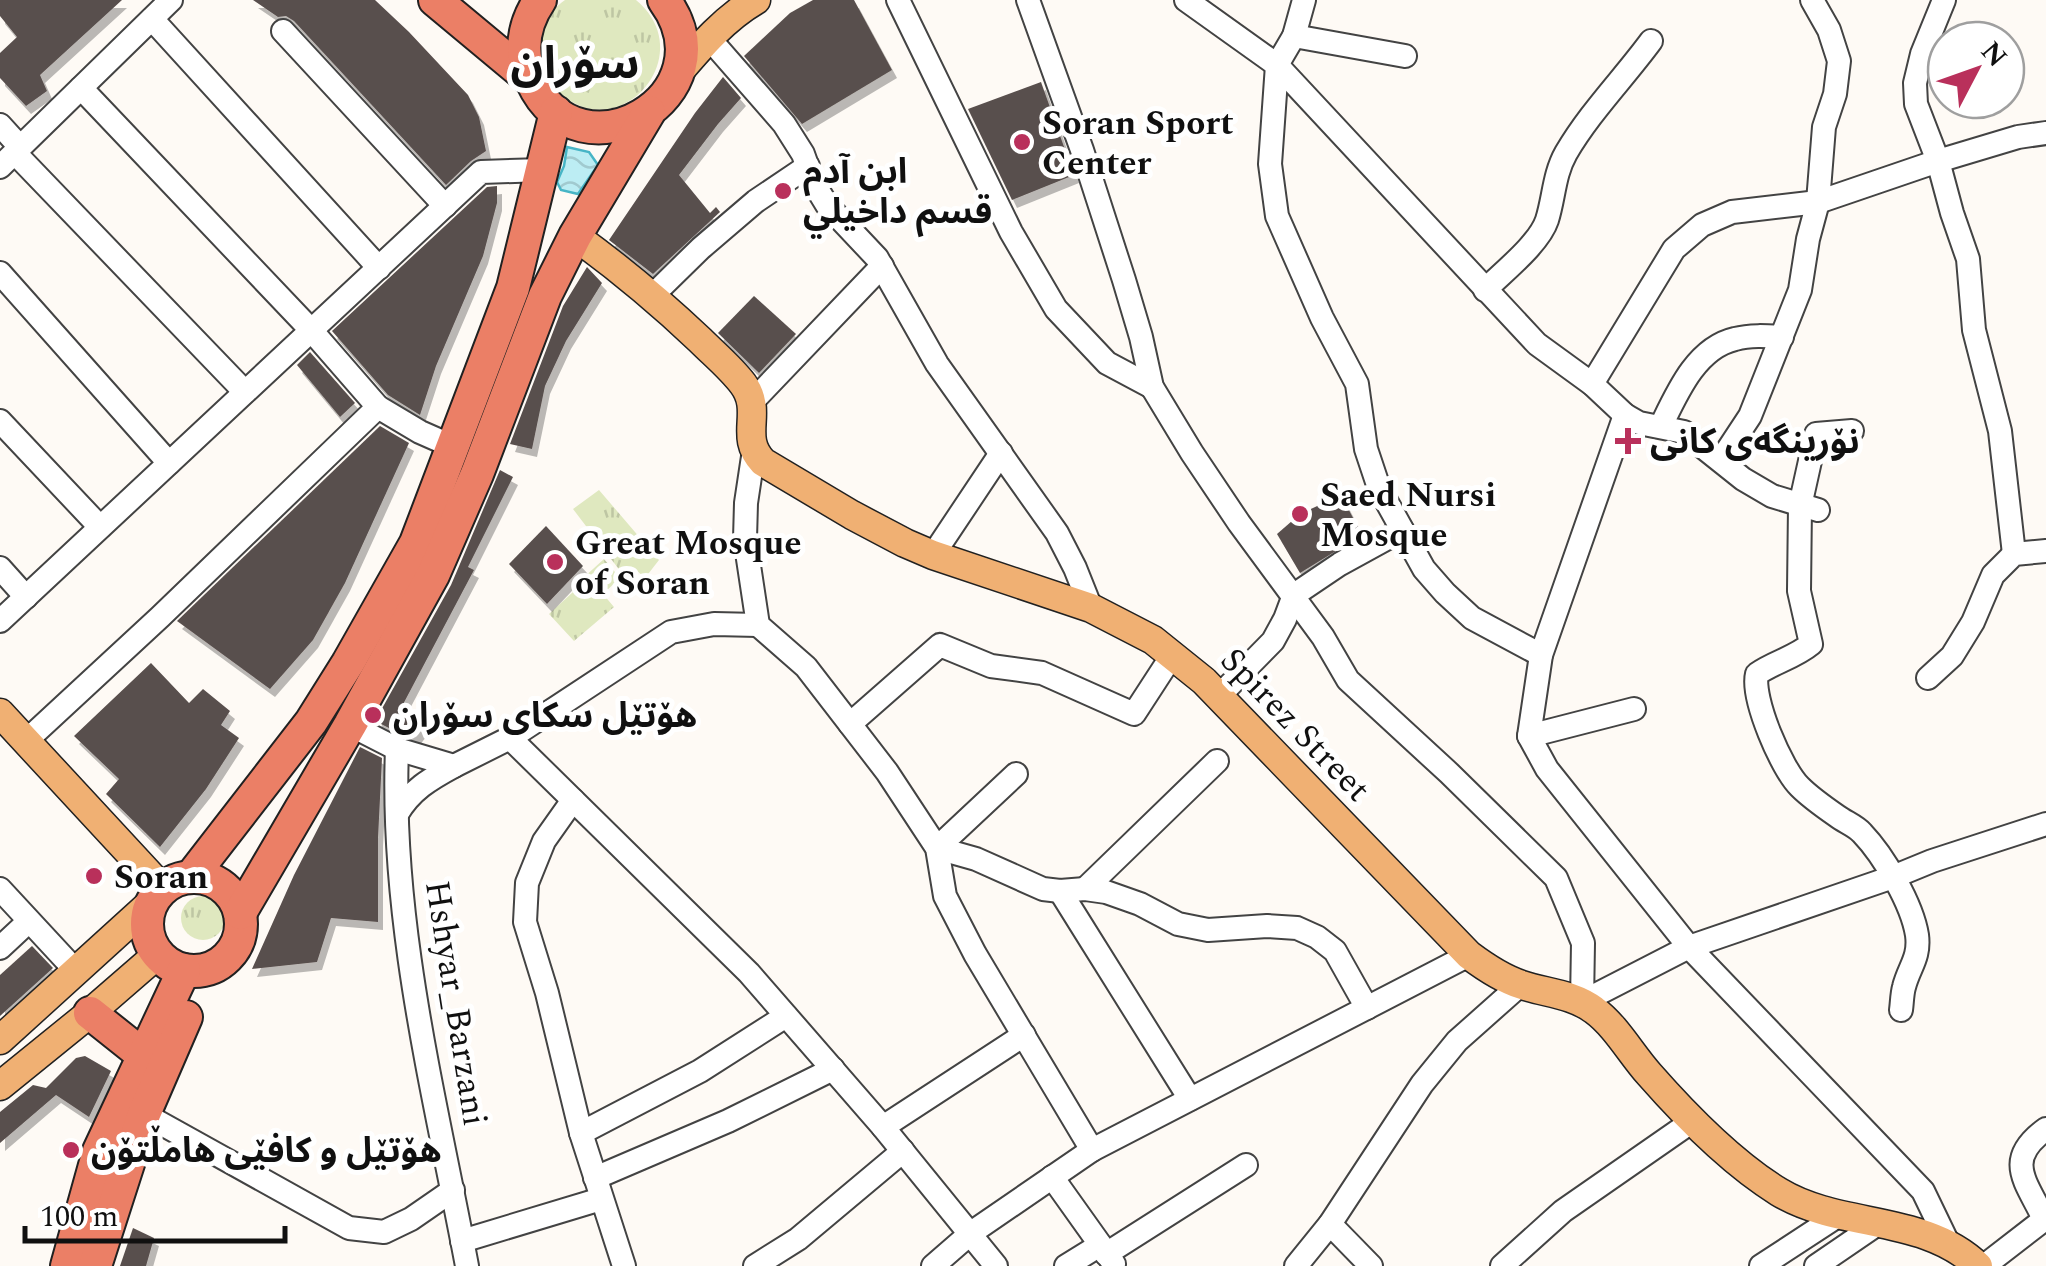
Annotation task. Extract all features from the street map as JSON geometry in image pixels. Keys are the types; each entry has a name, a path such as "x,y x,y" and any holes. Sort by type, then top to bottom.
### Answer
{"highway":[{"path":"436,0 530,79"},
{"path":"540,0 525,33 524,58 536,91 556,112 578,124 603,128 627,124 649,112"},
{"path":"240,912 433,575 477,474 545,296 649,112 666,95 678,73 681,39 664,0"},
{"path":"169,889 210,880 232,895 240,912 240,934 235,948 220,964 174,964 151,942 148,914 169,889 311,722 416,543 512,288 556,112"},
{"path":"67,1266 99,1151 144,1056 174,964"},
{"path":"95,1266 144,1114 174,964"},
{"path":"90,1013 144,1056"}],"main road":[{"path":"678,73 708,38 756,0"},
{"path":"576,236 652,296 735,375 752,402 750,432 754,450"},
{"name":"Spirez Street","path":"754,450 769,467 932,555 1091,608 1133,628 1172,654 1218,696 1469,955 1520,985 1582,1002 1601,1016 1649,1074 1749,1170 1779,1192 1808,1206 1949,1245 1981,1266"},
{"path":"0,713 169,889 0,1040"},
{"path":"118,933 174,964"},
{"path":"0,1086 90,1013 174,964"}],"street":[{"path":"12,155 172,0"},
{"path":"898,0 1011,232 1056,309 1107,362 1152,387"},
{"path":"1028,0 1124,280 1152,387 1239,523 1324,637 1348,680 1556,878 1583,943 1582,1002 1689,947 2046,824"},
{"path":"1186,0 1277,65 1536,344 1592,384 1625,415 1639,423 1684,432 1743,480 1772,496 1809,508"},
{"path":"1304,0 1294,36 1277,65 1270,164 1277,216 1322,318 1357,384 1366,448 1379,488 1424,569 1472,618 1541,655"},
{"path":"1720,460 1750,416 1800,290 1818,202 1824,127 1839,62 1830,30 1812,0"},
{"path":"1944,0 1922,54 1915,83 1916,104 1938,160 1968,259 1974,330 2000,431 2014,554"},
{"path":"152,19 378,268"},
{"path":"283,31 445,206"},
{"path":"1294,36 1406,56"},
{"path":"708,38 784,124 804,154 826,204 877,258 937,364 1057,533 1091,608"},
{"path":"1484,290 1546,224 1556,175 1566,154 1606,94 1651,41"},
{"path":"80,88 311,330 378,407 454,447"},
{"path":"0,125 12,155 245,392"},
{"path":"1592,384 1674,249 1702,225 1732,212 1818,202 1938,160 2046,133"},
{"path":"652,296 756,201 808,166"},
{"path":"0,620 481,172 542,170"},
{"path":"752,402 882,266"},
{"path":"0,273 170,463"},
{"path":"1661,426 1685,378 1712,349 1752,336 1782,336"},
{"path":"26,741 160,618 378,407"},
{"path":"1625,415 1541,655 1529,736 1547,769 1689,947 1923,1190 1949,1245"},
{"path":"0,421 100,527"},
{"path":"1852,431 1816,434 1800,590 1811,644 1757,674 1754,685 1775,746 1796,784 1860,830 1893,877 1908,908 1917,934 1917,953 1904,985 1902,1010"},
{"path":"754,450 744,539 758,625"},
{"path":"932,555 1001,453"},
{"path":"1218,696 1273,642 1294,596 1340,564 1402,530"},
{"path":"1928,678 1952,656 1973,622 1993,574 2014,554 2046,551"},
{"path":"0,568 26,597"},
{"path":"397,814 407,797 427,780 510,738 671,632 714,624 758,625 806,666 887,772 937,848 946,896 1092,1150"},
{"path":"850,724 940,645 992,666 1042,673 1134,714 1172,654"},
{"path":"1529,736 1634,709"},
{"path":"350,725 397,749 454,766"},
{"path":"510,738 749,973 903,1150 996,1266"},
{"name":"Hshyar_Barzani","path":"397,749 399,860 413,987 467,1266"},
{"path":"1085,889 1217,761"},
{"path":"937,848 1016,774"},
{"path":"573,800 544,840 527,883 524,922 547,993 580,1133 624,1266"},
{"path":"937,848 976,859 1043,889 1106,892 1178,924 1208,930 1297,928 1334,951 1366,1008"},
{"path":"0,890 76,971"},
{"path":"1060,891 1190,1099"},
{"path":"0,948 29,921"},
{"path":"932,1266 971,1233 1092,1150 1469,955"},
{"path":"1296,1266 1330,1224 1422,1084 1457,1041 1520,985"},
{"path":"580,1133 700,1071 786,1016"},
{"path":"883,1127 1024,1035"},
{"path":"462,1241 598,1189 833,1069"},
{"path":"144,1114 349,1228 384,1232 411,1219 452,1190"},
{"path":"1502,1266 1563,1211 1694,1120"},
{"path":"1981,1266 2045,1218 2020,1166 2022,1154 2046,1129"},
{"path":"755,1266 798,1239 903,1150"},
{"path":"1066,1266 1107,1255 1246,1165"},
{"path":"1052,1177 1107,1255"},
{"path":"1796,1255 1808,1206"},
{"path":"1761,1266 1796,1255 1839,1215"},
{"path":"1816,1266 1880,1223"},
{"path":"1330,1224 1371,1266"}],"green space":[{"path":"565,0 636,0 654,22 660,45 657,67 645,87 628,102 607,109 584,107 561,94 550,81 541,59 542,38 549,17"},
{"path":"599,490 659,560 645,578 634,568 624,576 573,509"},
{"path":"604,559 620,578 603,594 614,607 574,641 549,614"},
{"path":"203,896 218,903 225,918 218,933 203,940 188,933 181,918 188,903"}],"water":[{"path":"567,147 589,152 598,165 578,194 561,190 557,182"}],"building":[{"path":"0,0 122,0 40,75 47,91 26,106 0,78 0,53 17,37 0,16"},
{"path":"253,0 375,0 468,95 479,117 486,151 446,185 294,21 278,17"},
{"path":"813,0 854,0 892,70 802,124 744,56 790,13"},
{"path":"723,77 741,98 679,175 710,213 716,207 720,212 653,274 609,240"},
{"name":"Soran Sport Center","path":"1041,82 1074,175 1012,200 968,109"},
{"path":"497,186 497,203 483,256 436,366 420,415 388,395 332,331 487,187"},
{"path":"587,267 602,283 566,341 545,386 532,449 510,444 563,306"},
{"path":"754,296 796,334 759,373 718,333"},
{"path":"310,352 355,403 340,417 297,365"},
{"path":"380,426 409,443 345,583 313,640 270,689 177,621"},
{"path":"500,470 513,477 468,567 474,570 400,710 425,724 414,738 403,735 375,721 451,585"},
{"path":"1341,495 1362,535 1300,573 1277,534 1300,514"},
{"path":"546,526 583,566 547,604 509,564"},
{"path":"151,663 189,703 203,689 230,711 221,725 239,738 206,789 160,847 106,794 119,779 74,736"},
{"path":"360,747 382,758 378,922 331,918 317,962 252,969 294,875"},
{"path":"32,946 53,968 0,1016 0,975"},
{"path":"85,1056 111,1071 89,1117 56,1095 0,1143 0,1112 33,1085 46,1088 76,1058"},
{"path":"133,1228 154,1238 146,1266 120,1266"}],"place":[{"name":"Soran Sport Center","path":"1022,142"},
{"name":"ابن آدم قسم داخيلي","path":"783,191"},
{"name":"نۆرینگەی کانی","path":"1628,441"},
{"name":"Saed Nursi Mosque","path":"1300,514"},
{"name":"Great Mosque of Soran","path":"555,562"},
{"name":"هۆتێل سکای سۆران","path":"373,715"},
{"name":"Soran","path":"94,876"},
{"name":"هۆتێل و کافێی هامڵتۆن","path":"71,1150"}],"district":[{"name":"سۆران","path":"575,62"}]}
